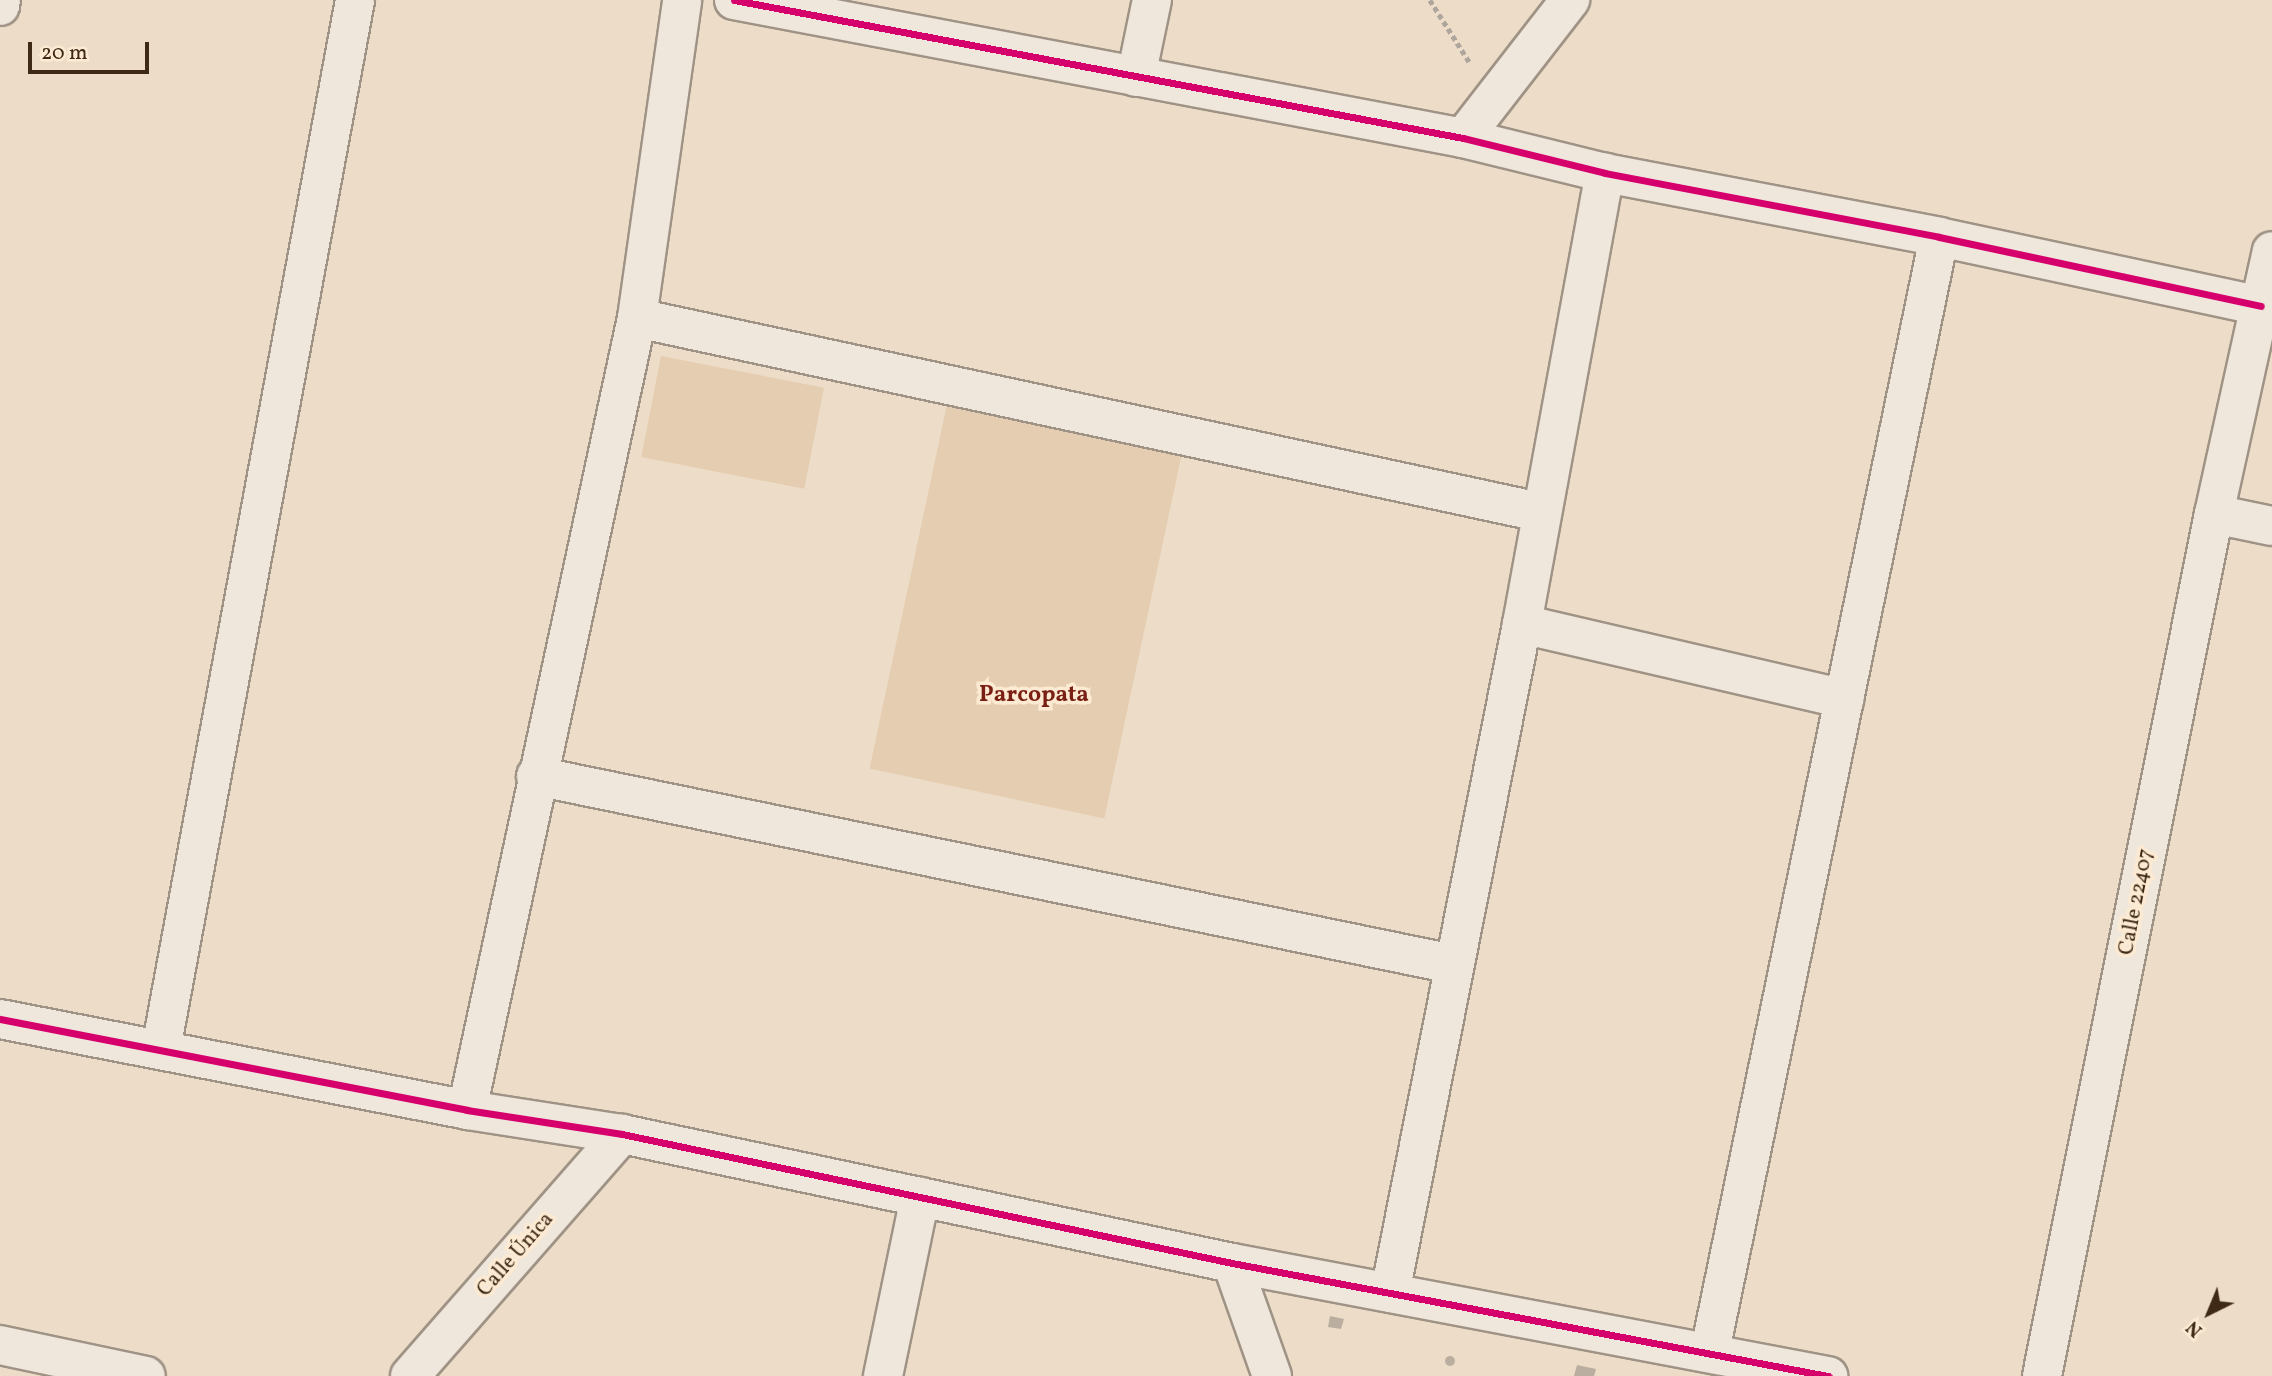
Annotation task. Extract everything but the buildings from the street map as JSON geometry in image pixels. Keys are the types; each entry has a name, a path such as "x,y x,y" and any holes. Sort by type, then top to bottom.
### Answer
{"street":[{"path":"0,6 1,0"},
{"path":"161,1049 355,0"},
{"path":"467,1110 536,776 637,318 682,0"},
{"path":"734,0 826,9 1136,77 1463,138 1605,173 1939,237 2261,306"},
{"path":"1136,77 1152,0"},
{"path":"1463,138 1570,0"},
{"path":"1390,1293 1522,624 1540,512 1605,173"},
{"path":"1710,1351 1939,237"},
{"name":"Calle 22407","path":"2042,1376 2214,514 2272,251"},
{"path":"637,318 1540,512"},
{"path":"2214,514 2272,526"},
{"path":"1522,624 1844,699"},
{"path":"536,776 1454,964"},
{"path":"0,1019 467,1110 622,1134 1232,1263 1710,1351 1828,1376"},
{"name":"Calle Única","path":"410,1376 622,1134"},
{"path":"883,1376 920,1197"},
{"path":"1232,1263 1272,1376"},
{"path":"0,1345 79,1369 146,1376"}],"path":[{"path":"1430,0 1493,99"}],"shaded area":[{"path":"661,356 824,388 804,489 641,457"},
{"path":"950,390 1185,440 1104,818 870,769"}],"cycle path":[{"path":"734,0 1463,138 1605,173 1939,237 2261,306"},
{"path":"0,1019 467,1110 622,1134 1232,1263 1828,1376"}],"district":[{"name":"Parcopata","path":"1034,695"}]}
